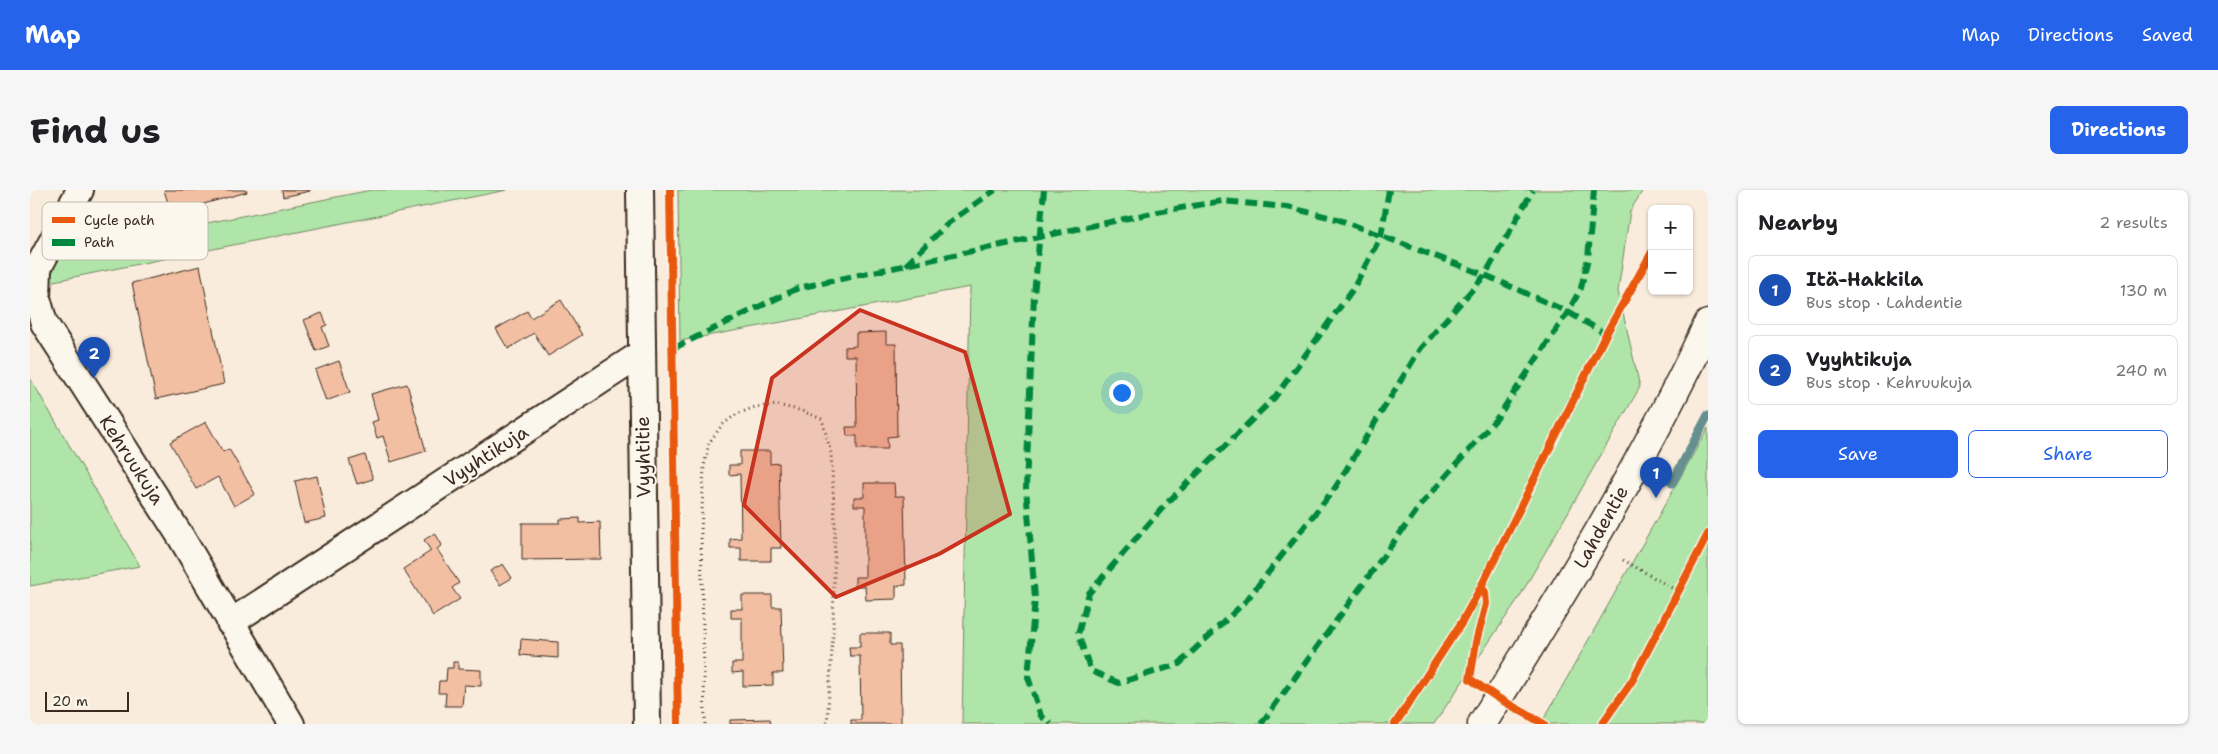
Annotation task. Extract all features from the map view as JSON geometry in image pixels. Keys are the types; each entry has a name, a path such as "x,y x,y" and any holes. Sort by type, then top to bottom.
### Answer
{"main road":[{"name":"Lahdentie","path":"1482,724 1586,556 1684,374 1708,324"}],"street":[{"name":"Kehruukuja","path":"74,202 80,190"},
{"name":"Vyyhtitie","path":"640,190 647,724"},
{"name":"Kehruukuja","path":"42,260 38,268 37,298 44,323 181,537 290,724"},
{"name":"Vyyhtikuja","path":"230,623 641,354"}],"path":[{"path":"705,724 702,532 704,466 709,443 722,425 737,414 755,406 778,405 802,410 822,419 831,453 834,579 829,667 830,707 827,724"},
{"path":"1623,560 1679,592"},
{"path":"1675,600 1683,584"}],"highlighted area":[{"path":"860,310 965,352 1010,514 939,554 836,597 744,505 772,378"}],"green space":[{"path":"371,190 507,190 208,250 208,223"},
{"path":"678,190 1643,190 1630,211 1618,291 1640,387 1520,596 1434,724 962,724 970,287 680,341"},
{"path":"56,260 159,260 49,282"},
{"path":"30,378 140,566 30,586"},
{"path":"1708,428 1708,724 1541,724"}],"building":[{"path":"164,190 246,190 247,192 208,203 168,202"},
{"path":"282,190 310,190 310,191 283,197"},
{"path":"200,266 224,384 156,399 132,283"},
{"path":"561,300 582,335 548,356 534,333 508,349 496,329 527,311 531,318"},
{"path":"322,313 327,325 322,327 329,346 316,351 304,320"},
{"path":"886,332 886,344 896,344 897,436 887,437 888,449 857,449 857,436 847,436 846,427 857,427 856,356 845,356 845,347 856,346 856,333"},
{"path":"339,361 350,392 326,401 315,370"},
{"path":"407,384 426,451 391,462 383,436 377,438 372,422 378,420 371,394"},
{"path":"206,422 223,452 229,449 255,494 234,506 218,477 196,489 170,442"},
{"path":"740,451 770,451 770,464 779,463 781,548 771,548 771,561 741,561 741,548 730,548 730,539 741,538 740,474 729,475 729,465 740,465"},
{"path":"365,455 373,479 357,484 349,460"},
{"path":"317,476 326,518 304,523 295,481"},
{"path":"864,483 894,483 895,496 904,496 906,585 896,586 896,599 866,600 865,586 855,586 855,577 865,577 865,506 854,506 854,497 864,497"},
{"path":"580,518 580,523 600,522 601,559 522,560 522,523 560,523 560,519"},
{"path":"435,533 442,545 437,549 459,583 452,588 460,599 433,616 403,569 431,551 424,540"},
{"path":"503,564 512,578 500,585 490,571"},
{"path":"742,595 772,595 772,607 781,607 783,673 773,673 773,685 743,686 743,672 732,673 732,663 742,663 742,618 731,618 731,609 742,609"},
{"path":"860,633 890,633 890,645 900,645 901,724 851,724 851,720 861,720 860,656 850,656 849,647 860,647"},
{"path":"521,639 558,642 558,658 520,655"},
{"path":"453,662 458,662 458,669 481,670 481,686 464,685 462,706 445,706 446,693 438,693 439,681 446,681 447,668 453,668"},
{"path":"770,719 771,724 730,724 730,720"}],"waterway":[{"path":"1672,483 1708,415"}],"marked path":[{"path":"906,265 948,223 995,190"},
{"path":"1044,190 1034,295 1026,488 1035,598 1028,677 1041,716 1051,724"},
{"path":"1389,190 1381,236 1353,289 1275,397 1165,505 1089,593 1078,634 1091,671 1119,683 1179,664 1245,602 1335,488 1420,349 1485,275 1533,190"},
{"path":"1261,724 1420,506 1497,418 1568,312 1581,288 1588,258 1594,190"},
{"path":"674,348 798,288 1157,212 1222,201 1287,207 1337,219 1485,275 1568,312 1606,334"}],"cycle path":[{"path":"670,190 678,724"},
{"path":"1395,724 1462,622 1606,334 1648,259"},
{"path":"1602,724 1632,681 1708,534"},
{"path":"1481,587 1485,592 1486,604 1476,642 1470,679 1498,698 1544,724"}],"place":[{"name":"Vyyhtikuja","path":"94,378"},
{"name":"Itä-Hakkila","path":"1656,498"}]}
